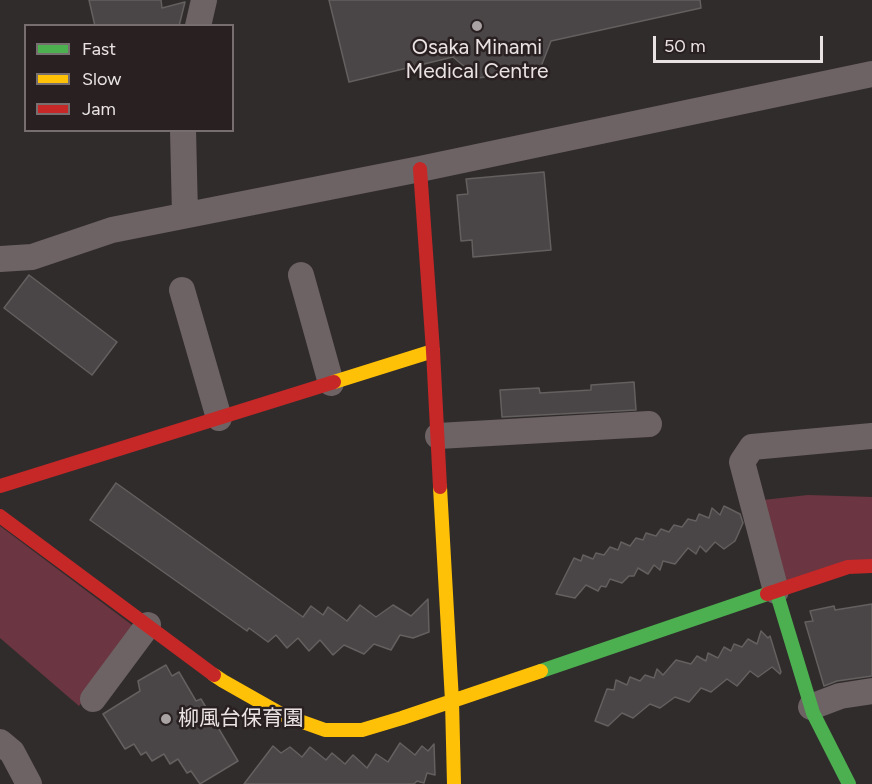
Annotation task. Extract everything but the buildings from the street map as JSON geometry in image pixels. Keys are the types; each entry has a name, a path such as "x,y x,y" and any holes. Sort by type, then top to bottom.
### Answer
{"street":[{"path":"198,24 204,0"},
{"path":"0,259 32,257 112,230 420,169 872,74"},
{"path":"183,132 185,215"},
{"path":"420,169 438,436 452,701 454,784"},
{"path":"301,275 331,383"},
{"path":"182,290 219,418"},
{"path":"0,486 433,351"},
{"path":"438,436 649,424"},
{"path":"849,784 811,707 776,591 742,462 752,447 872,436"},
{"path":"0,516 223,681 284,715 325,730 362,730 848,567 872,566"},
{"path":"93,699 148,625"},
{"path":"811,707 840,696 872,691"},
{"path":"0,742 12,752 29,784"}],"shaded area":[{"path":"808,495 872,497 872,563 777,587 763,500"},
{"path":"0,526 136,628 79,706 0,638"}],"traffic: fast":[{"path":"776,591 813,713 849,784"},
{"path":"541,671 767,594"}],"traffic: slow":[{"path":"334,382 433,351"},
{"path":"440,487 452,701 454,784"},
{"path":"214,675 283,715 325,730 362,730 541,671"}],"traffic: jam":[{"path":"420,169 440,487"},
{"path":"0,486 334,382"},
{"path":"0,516 214,675"},
{"path":"767,594 848,567 872,566"}],"place":[{"name":"Osaka Minami Medical Centre","path":"477,26"},
{"name":"柳風台保育園","path":"166,719"}]}
